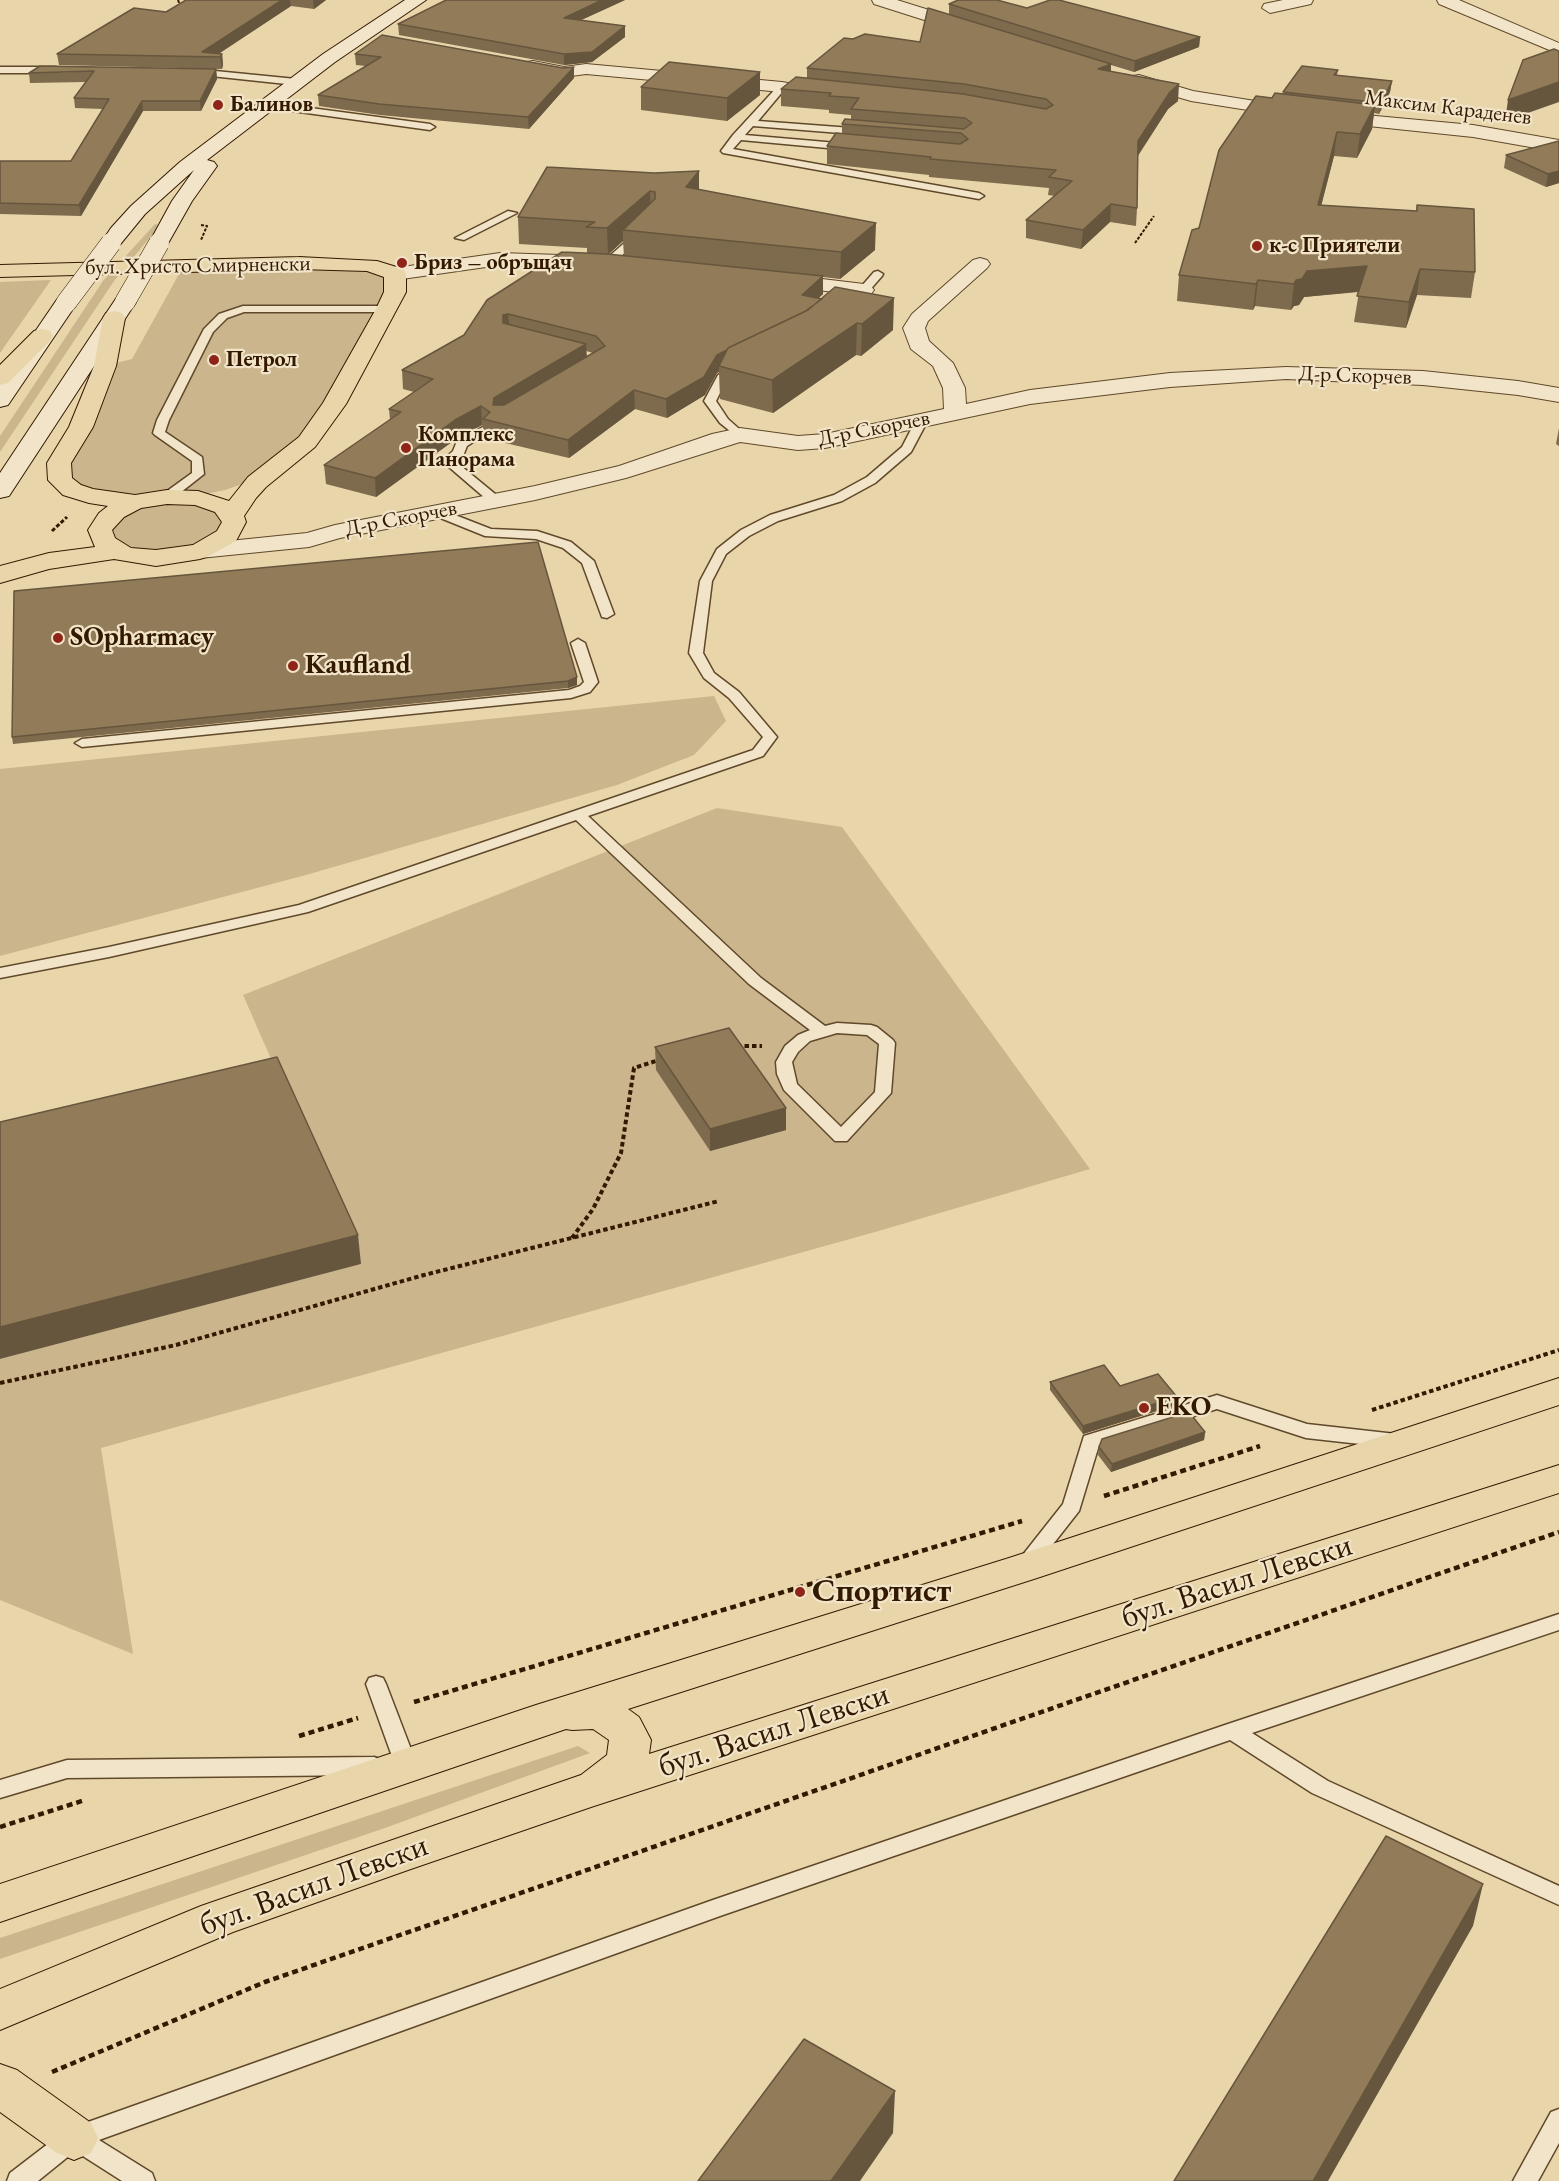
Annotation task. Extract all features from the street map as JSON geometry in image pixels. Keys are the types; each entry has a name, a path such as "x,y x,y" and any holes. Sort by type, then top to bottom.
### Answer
{"main road":[{"path":"0,400 42,336 117,232 138,210 187,166 296,82 361,35 417,0"},
{"path":"0,491 120,310 182,201 204,169 243,123"},
{"name":"бул. Христо Смирненски","path":"0,270 299,263 370,265 395,274"},
{"path":"0,576 49,561 116,551 156,558 200,551 227,536 246,494 306,442 334,404 387,309 394,292 395,274"},
{"path":"120,310 105,366 81,427 58,463 60,480 72,490 89,496 135,502 225,490 245,483 276,466"},
{"path":"0,378 42,336"},
{"path":"178,497 217,503 233,519"},
{"path":"116,551 103,541 100,530 108,518 135,502"},
{"path":"0,1903 551,1717 1023,1568 1559,1391"},
{"name":"бул. Васил Левски","path":"0,2010 217,1919 583,1792 1559,1479"},
{"path":"551,1717 581,1712 607,1716 624,1729 630,1740 627,1761 620,1769 583,1792"},
{"path":"5,2088 74,2138"}],"street":[{"path":"880,0 979,32"},
{"path":"1270,9 1305,0"},
{"path":"1445,0 1559,48"},
{"path":"361,35 384,39"},
{"path":"514,62 564,72 586,69 782,87"},
{"name":"Максим Караденев","path":"1125,76 1202,98 1311,114 1473,130 1559,146"},
{"path":"395,274 500,259 632,265"},
{"path":"955,412 954,388 942,363 919,344 914,328 919,318 980,264"},
{"path":"760,278 864,290"},
{"name":"Д-р Скорчев","path":"200,551 309,540 335,532 496,501 626,471 720,438 740,435 798,443 825,441 1030,397 1170,380 1286,373 1423,378 1518,388 1559,395"},
{"path":"233,519 273,529 335,532"}],"lane":[{"path":"0,70 65,70"},
{"path":"182,72 296,82"},
{"path":"804,89 782,87 725,150 979,196"},
{"path":"266,105 430,127"},
{"path":"749,123 880,134"},
{"path":"736,137 866,148"},
{"path":"460,238 512,213"},
{"path":"608,263 650,222"},
{"path":"864,290 878,274"},
{"path":"178,497 198,474 198,460 159,433 163,420 208,331 223,316 243,309 387,309"},
{"path":"740,435 723,421 710,400 722,377 749,363"},
{"path":"0,973 109,952 303,909 758,753 770,737 734,695 709,675 696,653 706,581 722,552 745,533 774,518 838,498 871,480 907,449 922,420"},
{"path":"483,431 461,444 459,453 448,461 496,501"},
{"path":"437,512 489,533 537,535 567,545 588,561 607,614"},
{"path":"82,743 571,694 585,689 591,682 578,643"},
{"path":"579,815 754,981 822,1031"},
{"path":"853,1027 872,1029 887,1043 883,1093 841,1137 790,1086 784,1062 795,1046 804,1038 822,1031 853,1027"},
{"path":"1023,1568 1072,1506 1091,1441 1217,1402 1306,1431 1403,1442"},
{"path":"19,2181 74,2138 713,1909 1232,1731 1559,1622"},
{"path":"0,1789 67,1768 406,1765 376,1684"},
{"path":"1232,1731 1320,1787 1559,1896"},
{"path":"1525,2181 1559,2120"},
{"path":"74,2138 143,2181"}],"path":[{"path":"177,9 180,5 178,0"},
{"path":"1135,243 1154,216"},
{"path":"726,1046 795,1046"},
{"path":"572,1239 593,1209 621,1153 634,1068 663,1058"},
{"path":"0,1383 177,1345 424,1275 719,1201"},
{"path":"295,1737 1072,1506 1559,1350"},
{"path":"5,2088 265,1982 1559,1532"},
{"path":"0,1827 93,1798"}],"shaded area":[{"path":"155,224 160,225 114,281 0,452 0,436 103,281"},
{"path":"356,264 395,274 318,425 245,483 191,497 217,503 227,536 156,558 100,536 134,503 72,490 66,449 105,366 132,359 184,265"},
{"path":"51,280 0,353 0,282"},
{"path":"714,696 726,721 694,755 617,785 306,875 0,956 0,769"},
{"path":"717,808 842,827 1090,1169 875,1232 101,1448 133,1654 0,1600 0,1359 361,1264 243,995"},
{"path":"578,1746 590,1753 385,1828 0,1959 0,1938"}],"building":[{"path":"186,0 282,0 202,52 222,54 220,57 57,54 134,8 166,12"},
{"path":"446,0 602,0 564,18 625,26 592,52 564,54 398,24"},
{"path":"958,0 997,0 1027,8 1050,0 1059,0 1200,37 1135,61 949,4"},
{"path":"928,8 1111,64 1098,69 1179,84 1170,92 1138,141 1137,208 1111,204 1083,230 1026,220 1072,181 1049,177 1056,170 930,159 931,157 827,146 836,133 960,144 968,139 961,133 842,124 845,119 964,129 972,123 965,118 851,109 859,98 781,89 796,77 963,94 1046,109 1053,105 1046,99 964,84 807,68 844,38 853,39 865,34 920,42"},
{"path":"382,35 563,68 574,67 528,117 379,104 318,95 381,57 355,54"},
{"path":"1554,49 1559,51 1559,82 1508,100 1523,60"},
{"path":"669,62 760,72 727,98 641,87"},
{"path":"40,66 216,69 200,101 142,101 79,205 0,203 0,161 71,161 109,99 74,98 94,71 29,73"},
{"path":"1302,66 1338,70 1334,75 1392,81 1381,103 1283,92"},
{"path":"1275,93 1375,105 1360,134 1337,132 1318,205 1417,211 1417,205 1474,209 1475,272 1420,269 1409,302 1357,296 1367,266 1307,271 1302,279 1296,280 1294,284 1258,280 1256,284 1179,275 1192,230 1199,228 1219,150 1256,96 1272,98"},
{"path":"1559,141 1559,171 1548,174 1506,155"},
{"path":"547,167 654,173 699,171 686,187 876,223 841,252 623,230 655,199 655,192 650,191 607,228 586,227 595,222 518,217"},
{"path":"562,252 607,254 823,276 802,295 822,299 804,312 717,355 704,377 666,399 634,390 568,440 483,419 490,412 481,406 455,420 375,478 324,465 401,412 389,409 433,379 402,370 464,335 487,300","holes":["508,314 596,336 605,346 504,405 493,405 494,398 586,344 503,323 503,315"]},
{"path":"835,287 894,298 862,324 857,323 772,380 719,366 728,348 808,310"},
{"name":"Kaufland","path":"538,542 577,677 568,681 12,737 14,591"},
{"path":"729,1028 786,1108 710,1129 655,1047"},
{"path":"277,1057 358,1235 0,1327 0,1122"},
{"path":"1104,1365 1120,1386 1158,1374 1177,1397 1083,1426 1050,1382"},
{"path":"1189,1412 1205,1432 1112,1464 1099,1447 1102,1439"},
{"path":"1386,1836 1483,1884 1313,2181 1174,2181"},
{"path":"804,2039 895,2091 831,2181 698,2181"}],"place":[{"name":"Балинов","path":"218,105"},
{"name":"к-с Приятели","path":"1257,246"},
{"name":"Бриз – обръщач","path":"402,263"},
{"name":"Петрол","path":"214,360"},
{"name":"Комплекс Панорама","path":"406,448"},
{"name":"SOpharmacy","path":"58,638"},
{"name":"Kaufland","path":"293,666"},
{"name":"EKO","path":"1144,1408"},
{"name":"Спортист","path":"800,1592"}]}
